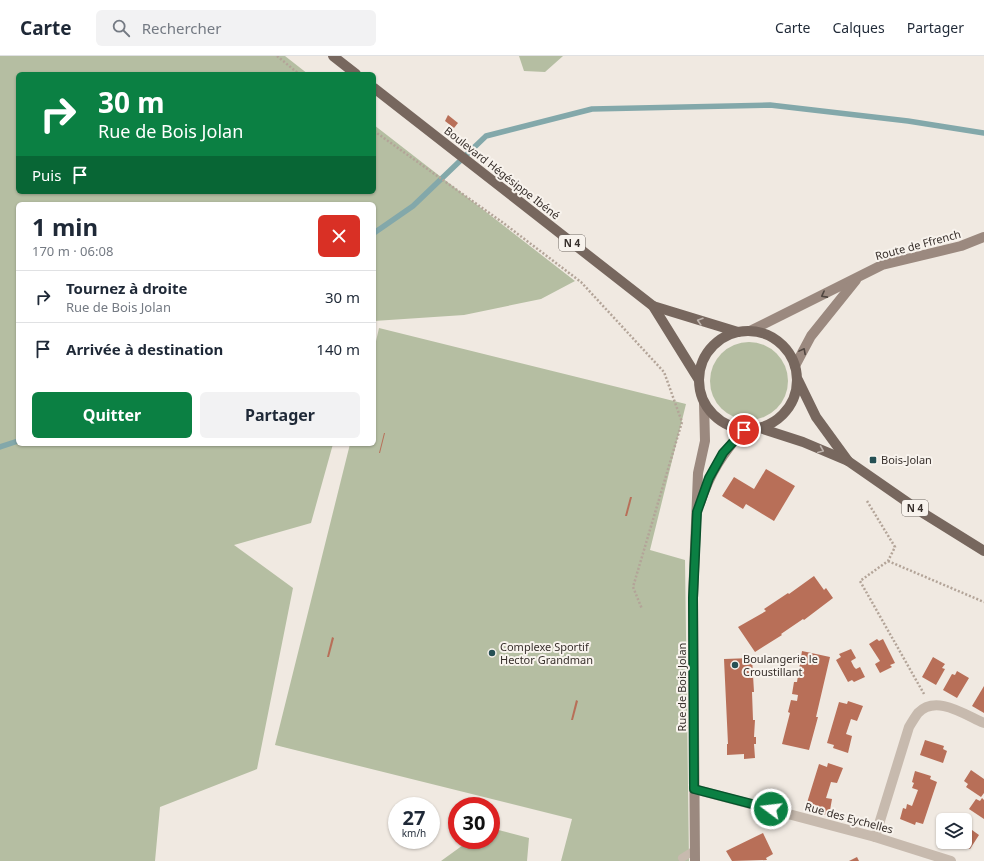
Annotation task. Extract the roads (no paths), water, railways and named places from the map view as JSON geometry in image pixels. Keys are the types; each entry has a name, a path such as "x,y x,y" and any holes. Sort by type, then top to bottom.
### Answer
{"main road":[{"path":"333,56 353,72"},
{"name":"Boulevard Hégésippe Ibéné","path":"376,90 653,306 699,380"},
{"name":"Boulevard Hégésippe Ibéné","path":"653,306 738,332"},
{"path":"750,331 765,334 778,341 789,352 795,366 797,379 793,401 787,410 770,424 760,428 744,430 723,423 712,414 704,403 700,392 699,380 700,368 706,355 714,344 726,336 738,332 750,331"},
{"name":"N 4","path":"797,379 816,417 848,461"},
{"name":"N 4","path":"760,428 803,442 848,461 923,513 984,551"}],"street":[{"name":"Route de Ffrench","path":"750,331 882,265 961,246 984,237"},
{"name":"Route de Ffrench","path":"795,366 811,336 858,276"},
{"name":"Rue de Bois Jolan","path":"695,861 693,598 698,473 705,440 704,403"},
{"name":"Rue de Bois Jolan","path":"697,512 709,478 723,453 744,430"},
{"path":"875,837 909,727 918,713 930,705 949,707 984,723"},
{"name":"Rue des Eychelles","path":"694,789 875,837 947,860"}],"lane":[{"path":"682,858 695,850"}],"waterway":[{"path":"376,232 413,206 486,136 592,109 770,105 908,121 984,133"},
{"path":"0,447 16,442"}],"place":[{"name":"Bois-Jolan","path":"873,460"},
{"name":"Complexe Sportif Hector Grandman","path":"492,653"},
{"name":"Boulangerie le Croustillant","path":"735,665"}]}
